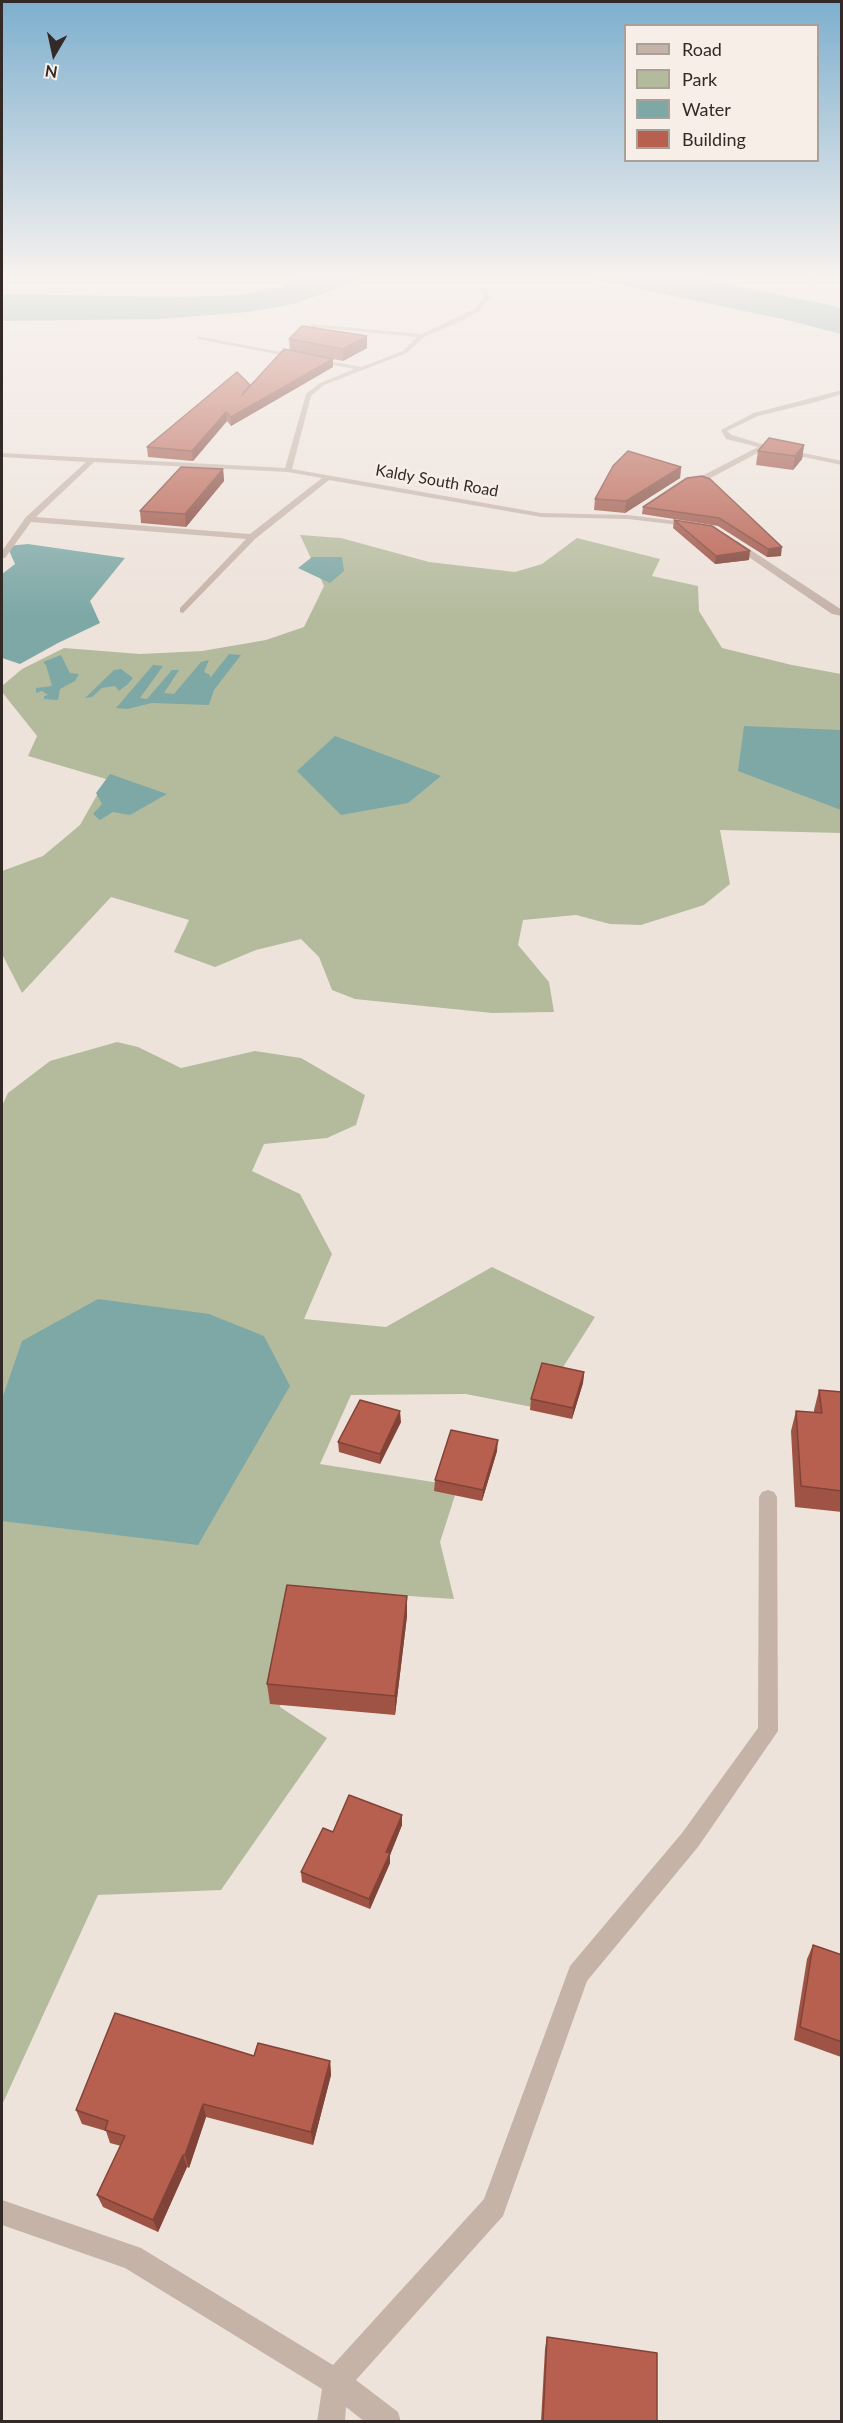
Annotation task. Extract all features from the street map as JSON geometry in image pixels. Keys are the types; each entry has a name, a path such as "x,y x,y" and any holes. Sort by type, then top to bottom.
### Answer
{"street":[{"path":"288,470 308,395 316,389"},
{"path":"842,392 756,414 723,431 729,437 764,447 842,463"},
{"path":"683,482 702,479 764,447"},
{"name":"Kaldy South Road","path":"2,455 288,470 541,515 628,517 706,528"},
{"path":"2,556 29,519 93,459"},
{"path":"183,610 252,537 327,477"},
{"path":"628,517 637,511"},
{"path":"29,519 252,537"},
{"path":"724,537 835,612 842,613"},
{"path":"331,2421 336,2382 494,2206 578,1974 690,1840 768,1731 768,1497"},
{"path":"2,2213 132,2257 336,2382 388,2421"}],"green space":[{"path":"300,535 341,538 429,562 515,572 542,564 577,538 660,559 652,576 698,586 699,611 722,648 841,674 841,833 720,830 730,884 704,905 641,925 610,924 576,915 523,920 518,945 549,982 554,1012 492,1013 355,999 332,990 319,957 301,939 256,950 215,967 174,952 189,920 111,897 22,993 2,954 2,871 43,856 80,825 106,779 28,756 37,736 2,692 2,686 22,669 64,648 140,654 202,651 266,640 304,627 324,586"},
{"path":"117,1042 138,1047 181,1068 255,1051 301,1058 365,1095 356,1125 327,1138 264,1144 252,1171 300,1194 332,1254 304,1319 386,1327 492,1267 595,1317 537,1408 466,1394 351,1395 320,1464 458,1486 440,1542 454,1599 303,1589 280,1707 327,1738 221,1890 98,1895 2,2105 2,1106 8,1093 50,1061"}],"water":[{"path":"28,544 125,558 90,601 100,623 20,664 2,658 2,574 15,564 7,546"},
{"path":"312,557 342,557 344,571 330,583 298,568"},
{"path":"229,654 241,655 214,690 209,705 152,703 127,709 116,708 153,665 163,666 140,698 147,699 172,670 179,670 164,693 174,694 201,662 209,660 204,672 210,675 210,678"},
{"path":"61,655 70,673 79,674 75,681 60,689 58,700 44,699 44,696 48,695 42,691 36,693 36,688 52,686 43,662"},
{"path":"121,669 133,678 128,684 119,691 115,686 102,688 92,697 85,698 114,670"},
{"path":"744,726 841,730 841,810 738,771"},
{"path":"335,736 441,776 408,803 341,815 297,771"},
{"path":"110,774 167,794 130,815 113,812 100,820 93,814 102,804 96,793"},
{"path":"98,1299 209,1314 264,1336 290,1386 198,1545 2,1521 2,1399 22,1341"}],"building":[{"path":"217,389 247,389 242,395 247,389 280,389 231,417 226,412 192,451 147,447"},
{"path":"769,438 804,445 795,456 758,451"},
{"path":"628,451 681,467 626,501 595,499 613,466"},
{"path":"181,467 223,469 185,514 140,511"},
{"path":"702,476 710,479 782,547 768,549 719,518 643,507 687,478"},
{"path":"674,520 712,526 750,551 716,556"},
{"path":"542,1363 584,1372 573,1408 531,1399"},
{"path":"819,1390 842,1392 842,1491 801,1486 796,1411 822,1413"},
{"path":"360,1400 400,1411 380,1454 338,1442"},
{"path":"451,1430 498,1440 483,1490 435,1480"},
{"path":"287,1585 407,1596 395,1696 267,1684"},
{"path":"349,1795 402,1815 386,1852 390,1853 369,1899 301,1872 323,1828 333,1832"},
{"path":"813,1945 842,1955 842,2042 800,2027"},
{"path":"115,2013 254,2056 258,2043 330,2061 311,2132 203,2104 185,2155 153,2220 97,2195 125,2136 105,2130 108,2121 76,2110"},
{"path":"547,2337 657,2353 657,2421 543,2421"}]}
